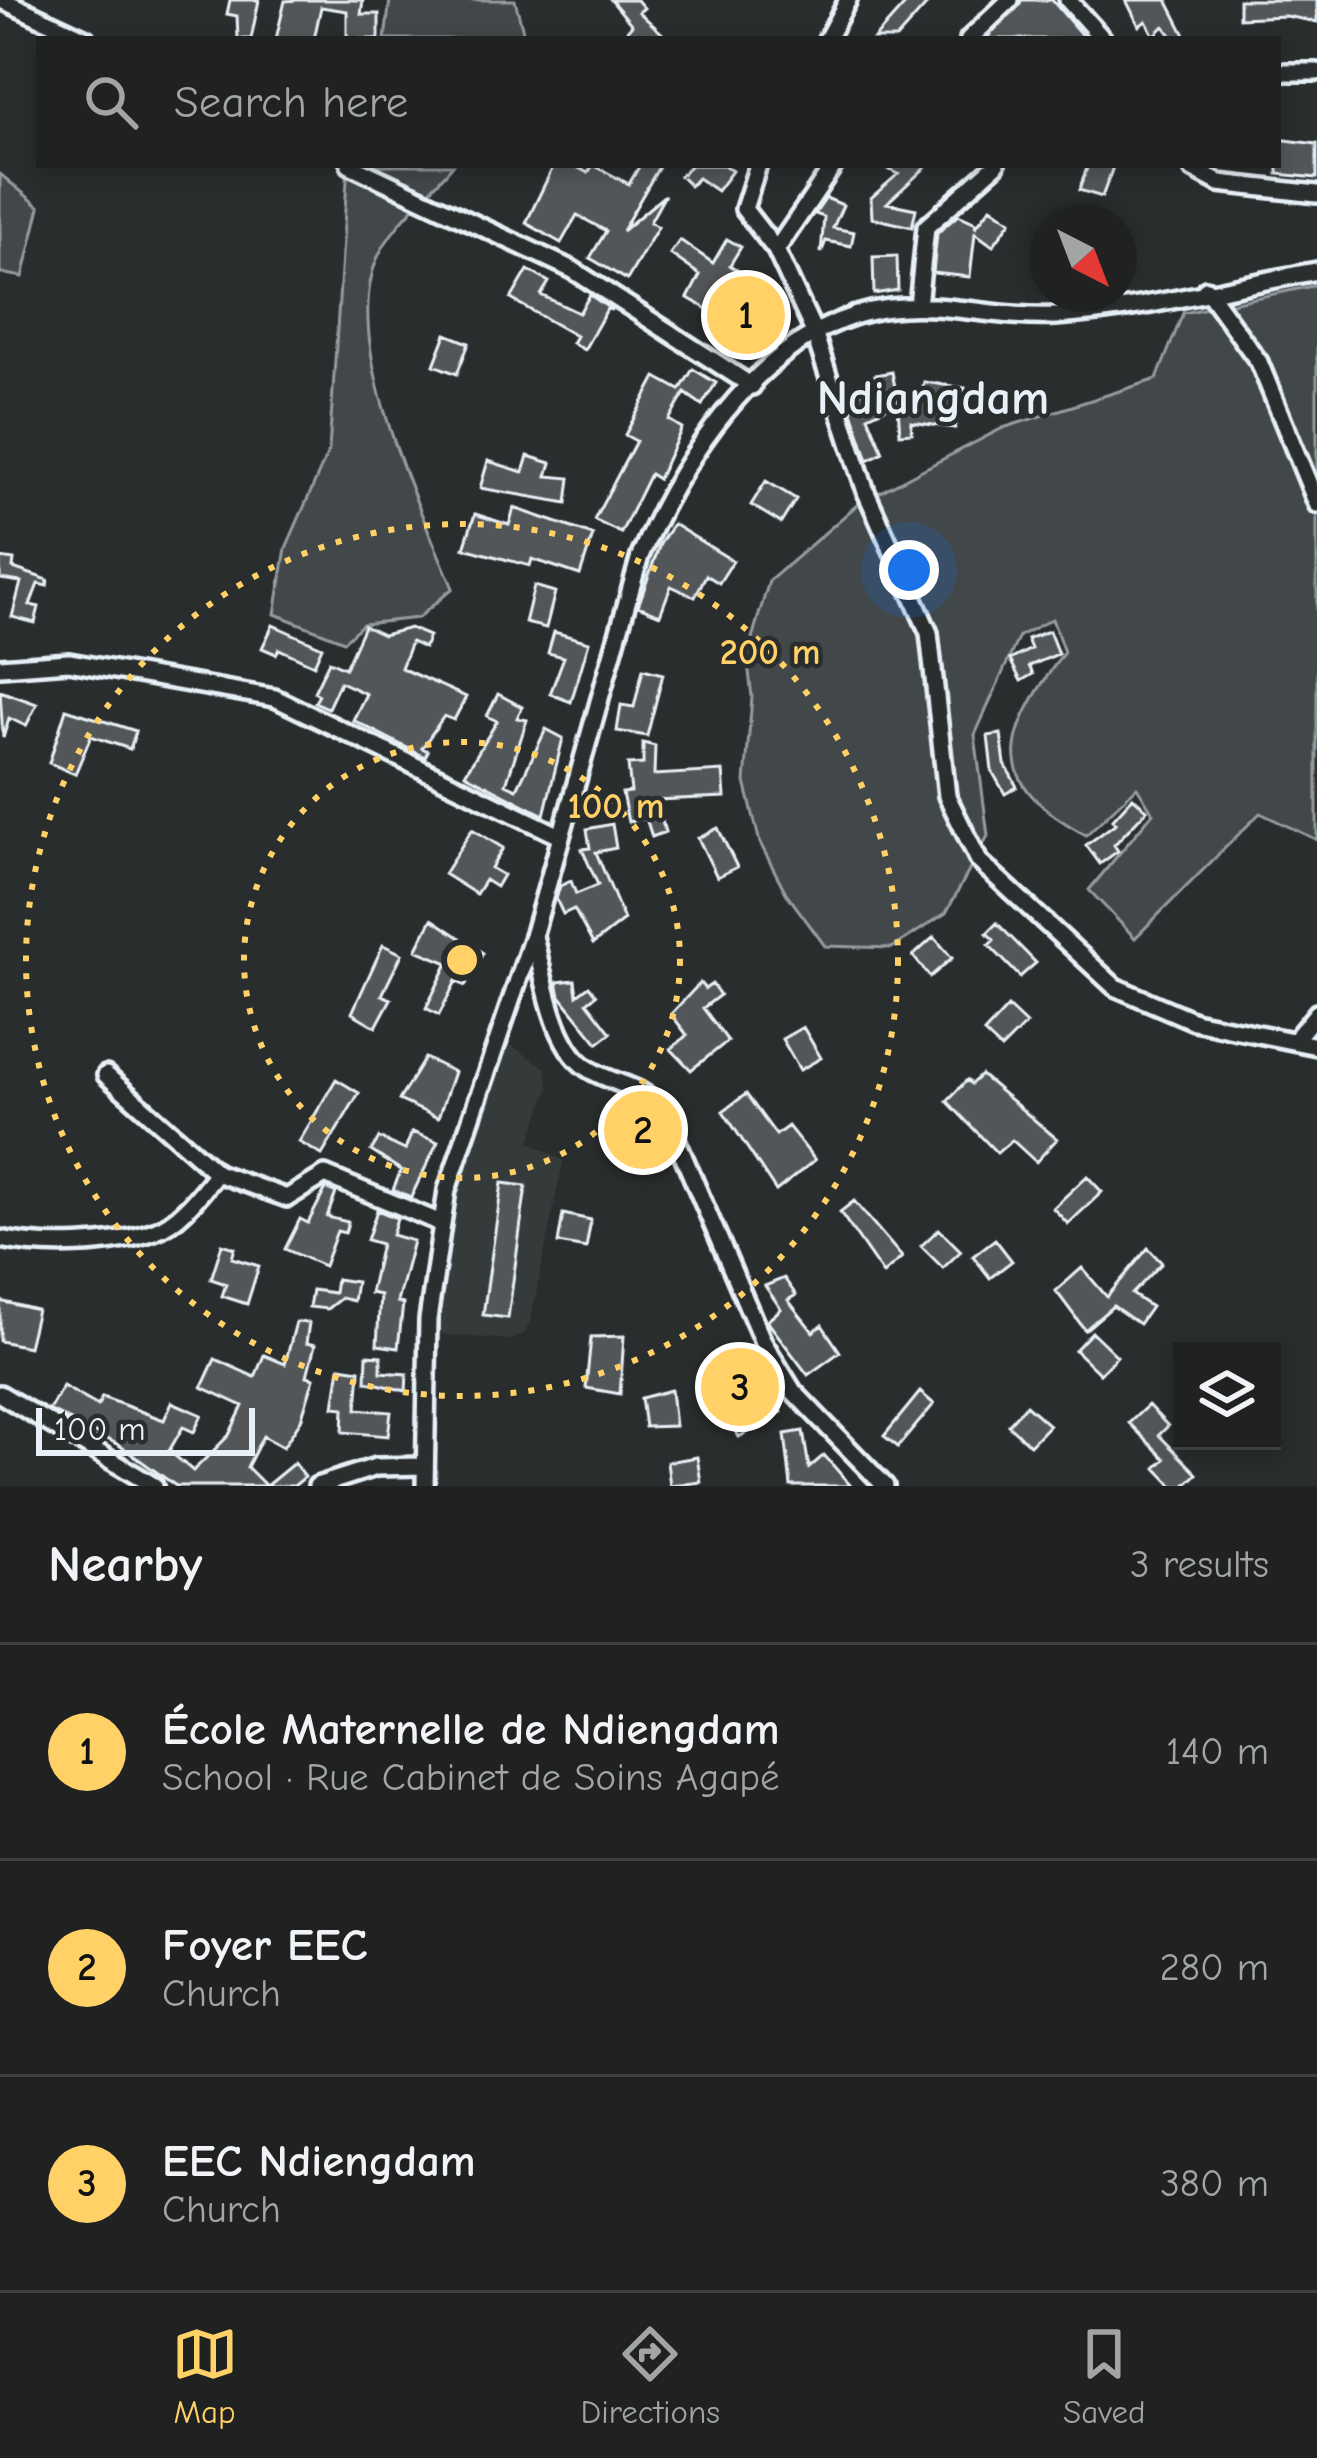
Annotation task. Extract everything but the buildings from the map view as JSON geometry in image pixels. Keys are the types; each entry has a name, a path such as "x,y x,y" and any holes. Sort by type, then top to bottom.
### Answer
{"street":[{"path":"2,0 80,36"},
{"path":"828,36 848,0"},
{"path":"973,36 1010,0"},
{"path":"1068,0 1100,36"},
{"path":"1281,72 1317,72"},
{"path":"356,168 573,271 752,386"},
{"path":"757,168 744,209 776,250 814,332 866,492 914,591 928,634 947,796 979,861 1115,987 1194,1021 1317,1046"},
{"path":"776,250 832,168"},
{"path":"918,306 926,227 993,168"},
{"path":"1193,169 1219,183 1317,194"},
{"path":"425,1486 428,1319 441,1223 479,1084 534,933 640,556 686,466 752,386 814,332 862,313 918,306 995,316 1061,316 1317,271"},
{"path":"1206,289 1259,362 1317,504"},
{"path":"0,667 69,662 275,698 558,835"},
{"path":"534,933 550,1002 565,1038 586,1069 649,1093 664,1111 763,1342 793,1391 885,1486"},
{"path":"1294,1041 1317,1013"},
{"path":"106,1075 217,1173 287,1198 325,1175 441,1223"},
{"path":"0,1239 109,1240 156,1231 189,1207 217,1173"},
{"path":"0,1394 154,1486"},
{"path":"317,1486 376,1466 424,1466"}],"shaded area":[{"path":"390,0 515,0 524,36 385,36"},
{"path":"348,168 450,168 401,222 377,259 369,294 369,335 389,425 453,588 418,618 363,624 344,641 275,614 286,548 329,450"},
{"path":"0,174 40,207 23,277 0,273"},
{"path":"1317,285 1317,840 1260,813 1135,938 1089,890 1153,813 1137,787 1086,835 1053,815 1031,795 1019,775 1018,731 1064,652 1052,619 1019,636 975,735 988,836 946,913 892,948 825,946 786,893 760,843 745,782 752,697 747,655 769,581 858,504 918,472 1003,428 1157,379 1183,313"},
{"path":"497,1036 546,1068 549,1088 530,1142 563,1161 531,1319 525,1333 512,1340 437,1334 433,1326 446,1213"}],"place":[{"name":"École Maternelle de Ndiengdam","path":"746,315"},
{"name":"Foyer EEC","path":"643,1130"},
{"name":"EEC Ndiengdam","path":"740,1387"}],"district":[{"name":"Ndiangdam","path":"933,397"}]}
